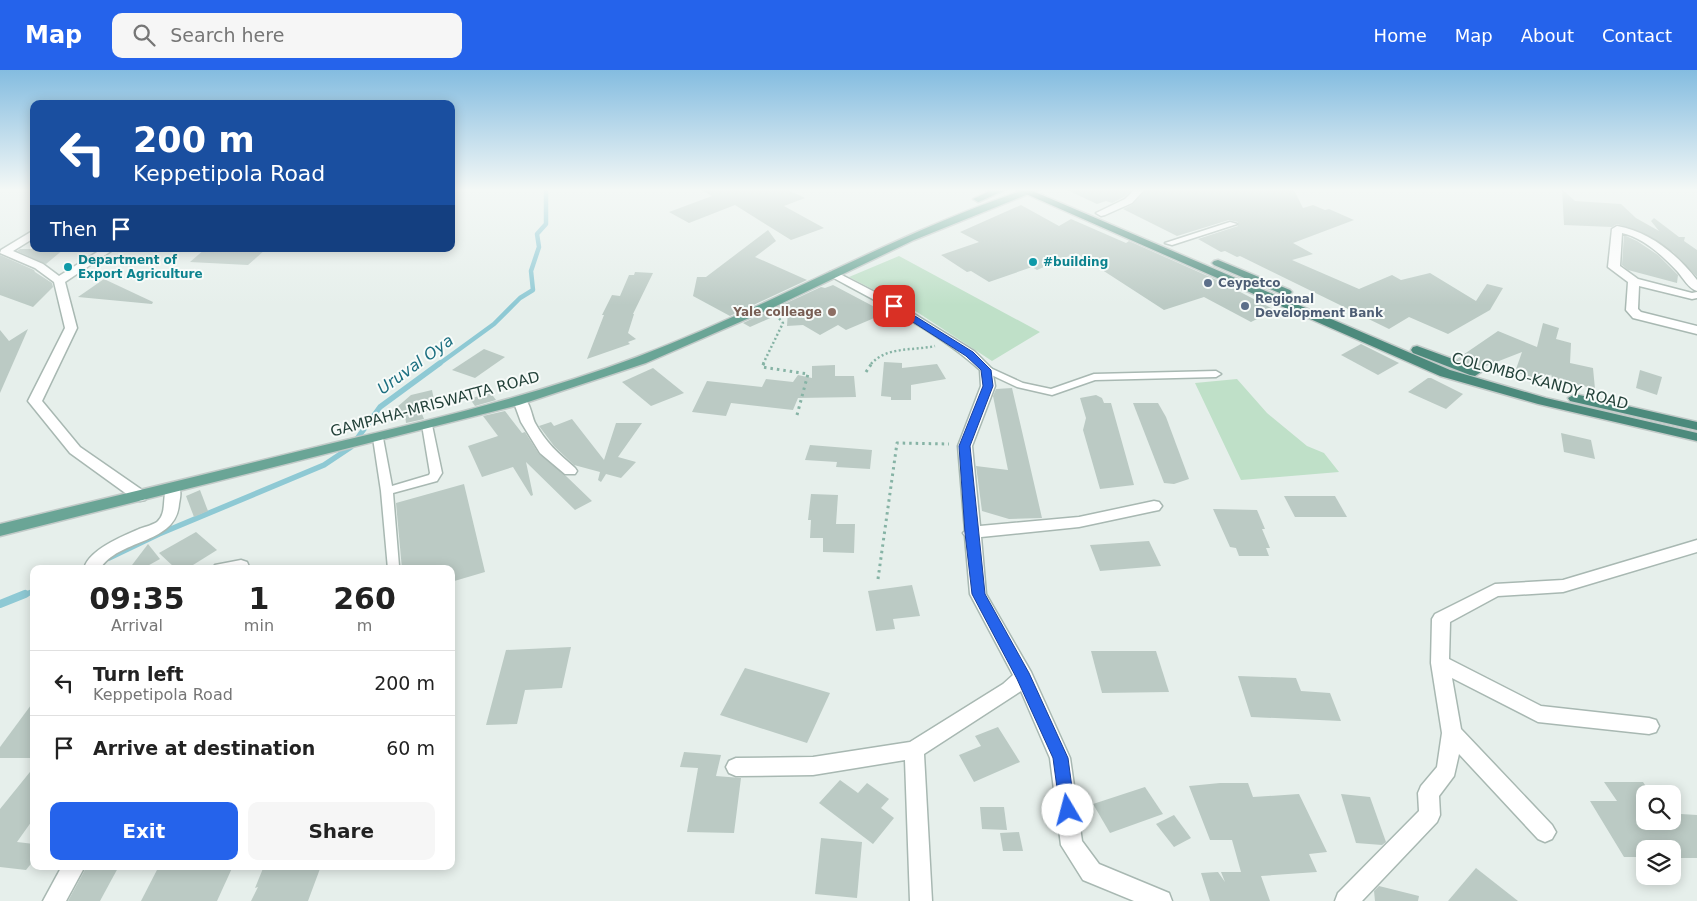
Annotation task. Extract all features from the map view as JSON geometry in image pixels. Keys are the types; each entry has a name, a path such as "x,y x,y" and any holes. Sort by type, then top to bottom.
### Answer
{"highway":[{"name":"COLOMBO-KANDY ROAD","path":"1114,228 1445,372 1543,401 1697,437"},
{"name":"COLOMBO-KANDY ROAD","path":"1135,228 1242,272 1404,345 1471,371 1544,391 1697,426"},
{"path":"1230,279 1242,272"}],"main road":[{"name":"GAMPAHA-MRISWATTA ROAD","path":"864,262 912,228"},
{"name":"GAMPAHA-MRISWATTA ROAD","path":"0,530 378,438 520,400 641,360 768,306 935,228"}],"street":[{"path":"1697,288 1684,270 1649,242 1634,233 1617,229 1614,267 1634,281 1692,296 1697,295"},
{"path":"30,236 5,252 39,266 59,281 71,328 35,401 75,450 140,496"},
{"path":"59,281 103,252"},
{"path":"834,274 894,306 970,354 986,370 988,386 965,446 971,533 978,594 1024,677 1060,758 1072,845 1091,872 1161,901"},
{"path":"1634,281 1632,310 1637,315 1697,330"},
{"path":"520,400 528,422 545,450 570,471"},
{"path":"93,565 119,544 162,526 171,513 173,489"},
{"path":"971,533 1001,528 1079,522 1154,506"},
{"path":"1346,901 1430,815 1428,793 1448,770 1452,733 1440,663 1441,619 1494,590 1563,586 1697,546"},
{"path":"1440,663 1538,714 1649,726"},
{"path":"736,767 813,766 914,750 1024,677"},
{"path":"1452,733 1545,832"},
{"path":"914,750 920,901"},
{"path":"54,901 72,870"}],"lane":[{"path":"1169,243 1220,228"},
{"path":"986,370 1020,385 1052,392 1094,377 1216,374"},
{"path":"387,491 433,478 436,473 427,425"},
{"path":"378,438 387,491 393,565"}],"path":[{"path":"768,306 783,323 762,367 808,374 797,415"},
{"path":"866,372 871,362 889,351 927,348 947,341"},
{"path":"878,579 896,443 965,446"}],"green space":[{"path":"899,256 1040,332 992,361 917,312 849,277"},
{"path":"1237,379 1267,413 1307,446 1324,453 1339,472 1241,480 1195,383"}],"building":[{"path":"771,228 824,228 791,240"},
{"path":"970,228 1091,228 1126,243 1129,241 1219,281 1275,310 1251,322 1204,297 1164,310 1076,253 1037,270 1032,267 989,282 971,271 967,272 941,255 979,242 960,232"},
{"path":"1161,228 1204,228 1177,236"},
{"path":"1233,228 1333,228 1293,243 1313,254 1292,260 1359,289 1392,275 1401,280 1430,273 1476,301 1487,284 1503,288 1490,310 1448,334 1409,317 1389,329 1240,256 1237,257 1225,251 1221,252 1198,239"},
{"path":"1628,228 1653,228 1659,231 1656,228 1667,228 1679,237 1685,237 1684,241 1697,250 1697,277 1673,252 1641,232"},
{"path":"768,230 776,241 755,257 807,280 730,316 693,296 697,277 706,277"},
{"path":"1624,235 1658,255 1678,275 1677,283 1628,270 1622,265"},
{"path":"20,249 30,249 30,252 60,252 46,264 17,251"},
{"path":"202,252 263,252 248,265 190,262"},
{"path":"0,255 34,270 52,283 53,287 33,307 0,295"},
{"path":"635,272 653,273 633,314 628,333 636,339 628,342 630,344 587,359 604,315 602,315 612,295 620,296 629,275 634,275"},
{"path":"104,279 153,302 152,304 78,297"},
{"name":"Yale colleage","path":"833,285 886,313 846,330 838,325 820,335 803,325 787,326 788,310 750,327 743,323 821,287 825,288"},
{"path":"1543,323 1559,328 1556,339 1571,343 1570,363 1593,368 1595,389 1552,378 1551,374 1547,382 1515,372 1522,352 1481,368 1457,359 1498,331 1537,347"},
{"path":"28,329 0,393 0,330 9,341"},
{"path":"1361,344 1399,363 1378,375 1341,355"},
{"path":"484,349 505,357 475,378 452,370"},
{"path":"884,362 902,363 902,368 937,364 946,379 911,385 911,400 891,400 891,397 881,396"},
{"path":"835,365 835,376 854,376 856,397 798,398 793,410 731,403 726,416 692,412 707,381 762,387 766,379 793,382 798,375 812,378 812,366"},
{"path":"653,368 684,393 651,406 622,382"},
{"path":"1640,370 1662,377 1657,395 1636,388"},
{"path":"1428,378 1463,394 1446,409 1408,392"},
{"path":"1012,388 1042,518 1009,519 982,511 976,466 1008,470 993,396 996,389"},
{"path":"432,390 435,405 422,414 424,419 406,423 405,414 382,420 411,395"},
{"path":"490,392 496,400 475,406 470,399"},
{"path":"1096,395 1102,398 1104,403 1111,403 1134,485 1100,489 1083,430 1086,418 1080,398"},
{"path":"1133,403 1158,403 1166,417 1189,479 1174,484 1164,483"},
{"path":"505,411 522,433 525,432 539,454 592,501 575,510 526,462 533,495 531,496 513,467 482,477 468,446 498,436 483,416"},
{"path":"572,419 604,460 616,423 642,423 618,457 636,462 621,478 606,474 601,482 598,480 600,472 574,465 554,446 539,426 551,422 554,426"},
{"path":"1561,433 1591,440 1595,459 1564,452"},
{"path":"810,445 872,450 870,469 836,467 837,462 805,460"},
{"path":"464,484 485,572 455,581 455,565 402,565 396,503"},
{"path":"200,490 208,511 194,517 186,496"},
{"path":"811,494 838,495 836,524 855,524 854,553 823,552 823,538 810,538 811,520 808,520"},
{"path":"1284,496 1335,496 1347,517 1295,517"},
{"path":"1213,509 1257,510 1270,548 1266,548 1269,556 1239,556 1236,548 1230,547"},
{"path":"196,532 217,550 193,565 172,565 159,553"},
{"path":"1149,541 1161,566 1100,571 1090,545"},
{"path":"148,544 160,559 149,565 132,565"},
{"path":"912,585 920,616 893,619 895,629 876,631 868,591"},
{"path":"571,647 562,688 525,690 517,724 486,725 506,650"},
{"path":"1091,651 1156,651 1169,692 1102,693"},
{"path":"745,668 830,693 807,743 720,715"},
{"path":"1238,676 1296,678 1301,691 1330,693 1341,721 1251,717"},
{"path":"30,706 30,758 0,758 0,747"},
{"path":"998,727 1020,762 974,782 959,755 981,746 975,736"},
{"path":"684,752 721,755 716,776 741,778 734,833 687,832 698,768 680,767"},
{"path":"30,772 30,824 17,842 30,844 30,865 26,870 0,867 0,809"},
{"path":"840,780 858,793 867,783 889,799 881,808 894,818 873,844 819,803"},
{"path":"1604,782 1643,782 1645,785 1636,785 1636,830 1681,830 1681,814 1697,815 1697,858 1681,858 1681,840 1636,840 1636,857 1624,857 1590,801 1617,801"},
{"path":"1248,783 1253,797 1299,794 1327,852 1309,854 1317,872 1261,876 1270,901 1210,901 1201,873 1218,872 1225,882 1221,872 1241,872 1232,840 1210,840 1189,786"},
{"path":"1145,787 1163,814 1110,833 1093,804"},
{"path":"1341,794 1370,797 1386,842 1382,845 1356,843"},
{"path":"980,807 1004,807 1007,830 982,829"},
{"path":"1174,815 1191,838 1174,847 1156,824"},
{"path":"1019,832 1023,851 1003,851 1000,833"},
{"path":"821,838 862,842 857,898 815,894"},
{"path":"1476,868 1518,901 1448,901"},
{"path":"85,870 117,870 100,901 68,901"},
{"path":"157,870 231,870 217,901 141,901"},
{"path":"262,870 320,870 308,901 251,901 258,887 255,888"},
{"path":"1379,886 1419,896 1418,901 1375,901 1374,891"}],"waterway":[{"name":"Uruval Oya","path":"439,364 494,324 520,298 533,290 531,271 539,247 537,234 543,228"},
{"name":"Uruval Oya","path":"109,558 159,534 324,465 351,447 380,407 440,363"},
{"name":"Uruval Oya","path":"22,596 30,593"},
{"name":"Uruval Oya","path":"0,604 25,594"}],"place":[{"name":"#building","path":"1033,262"},
{"name":"Department of Export Agriculture","path":"68,267"},
{"name":"Ceypetco","path":"1208,283"},
{"name":"Regional Development Bank","path":"1245,306"},
{"name":"Yale colleage","path":"832,312"}],"route":[{"path":"894,306 970,354 986,370 988,386 965,446 971,533 978,594 1024,677 1060,758 1068,810"}]}
